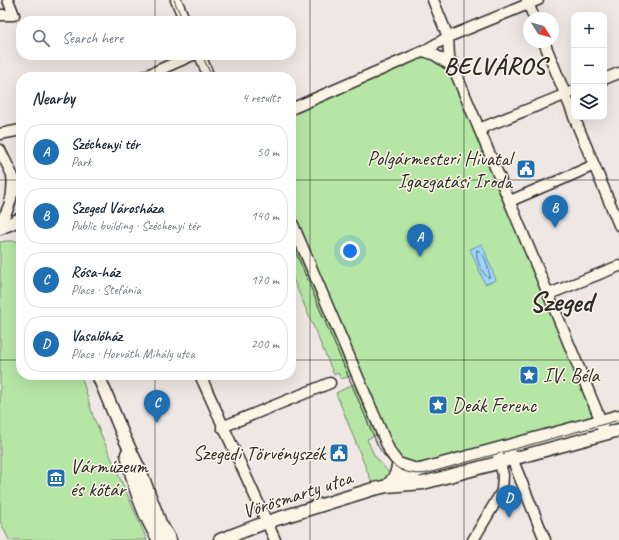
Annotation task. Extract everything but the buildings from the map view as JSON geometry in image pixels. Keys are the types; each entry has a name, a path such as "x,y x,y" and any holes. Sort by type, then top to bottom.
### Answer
{"street":[{"path":"0,15 14,15 8,0"},
{"path":"176,0 183,16"},
{"path":"432,0 448,37 448,52 453,67 549,294 601,421 604,434"},
{"path":"296,107 424,51 448,37 531,1 533,12"},
{"path":"479,128 570,93 547,48"},
{"path":"424,51 439,57 453,67"},
{"path":"154,72 182,60"},
{"path":"202,60 207,72"},
{"path":"607,78 619,73"},
{"path":"575,120 619,225"},
{"path":"0,134 16,131"},
{"path":"0,150 16,184"},
{"path":"510,201 594,165"},
{"path":"0,222 10,203 12,193 12,176"},
{"path":"0,228 16,221"},
{"path":"296,232 390,452 398,462 420,470"},
{"path":"549,294 619,266"},
{"path":"100,380 141,473 160,523 170,540"},
{"path":"202,380 222,427 275,540"},
{"path":"222,427 330,383"},
{"name":"Vörösmarty utca","path":"386,486 401,477 420,470 619,416"},
{"name":"Vörösmarty utca","path":"220,540 267,522 386,486 423,483 619,430"},
{"path":"123,435 132,481 143,511 158,540"},
{"path":"502,448 512,459 545,540"},
{"path":"473,540 502,491 504,485 500,463 502,448"},
{"path":"386,486 395,474 398,462"},
{"path":"502,491 516,486 526,492"}],"green space":[{"path":"424,51 453,67 601,421 420,470 398,463 296,231 296,111 380,76"},
{"path":"16,241 16,380 82,380 93,416 147,540 9,540 0,521 0,242"},
{"path":"296,247 351,376 341,379 338,373 334,375 296,286"},
{"path":"354,384 376,435 367,439 374,455 389,473 385,479 380,482 372,483 336,393"}],"water":[{"path":"482,244 496,280 485,284 470,249"}],"tram line":[{"path":"174,0 181,16"},
{"path":"204,60 210,72"},
{"path":"296,253 377,444 386,458 398,468 411,473 428,473 619,420"}],"place":[{"name":"Polgármesteri Hivatal Igazgatási Iroda","path":"526,169"},
{"name":"Szeged Városháza","path":"555,228"},
{"name":"Széchenyi tér","path":"420,257"},
{"name":"IV. Béla","path":"529,375"},
{"name":"Deák Ferenc","path":"438,405"},
{"name":"Rósa-ház","path":"157,423"},
{"name":"Szegedi Törvényszék","path":"339,453"},
{"name":"Vármúzeum és kőtár","path":"56,478"},
{"name":"Vasalóház","path":"509,518"}],"district":[{"name":"BELVÁROS","path":"495,66"},
{"name":"Szeged","path":"561,301"}]}
